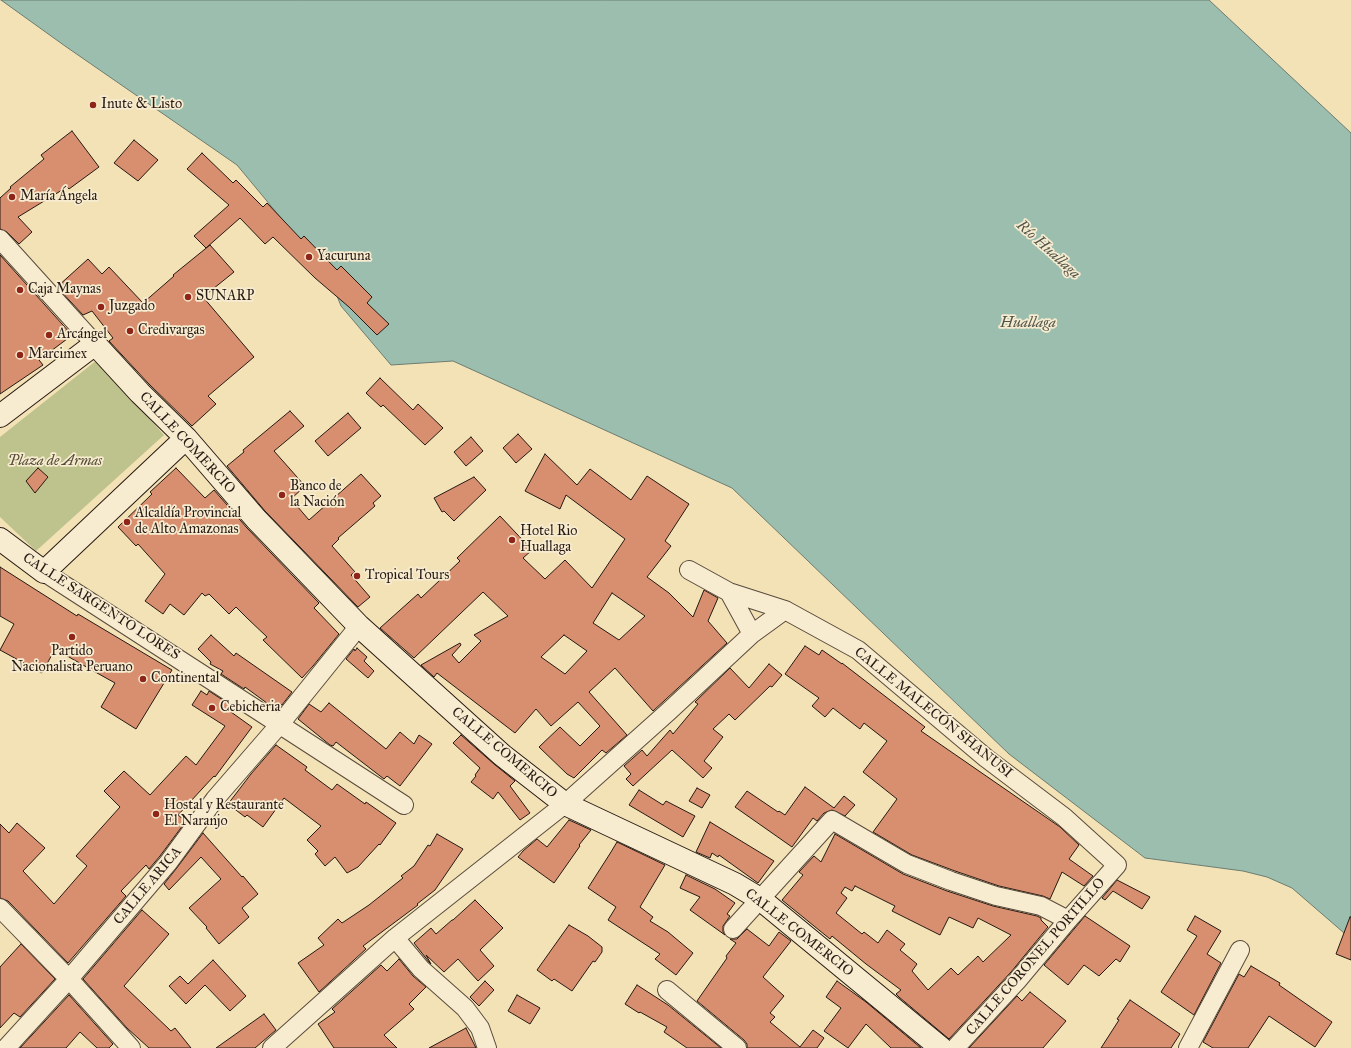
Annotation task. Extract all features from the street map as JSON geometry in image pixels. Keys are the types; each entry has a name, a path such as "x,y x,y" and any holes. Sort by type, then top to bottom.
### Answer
{"street":[{"path":"0,239 95,344 0,416"},
{"name":"CALLE COMERCIO","path":"95,344 129,379 140,393 186,438 256,519 359,626 502,755 565,804 735,884 760,899 941,1048"},
{"path":"44,572 186,438"},
{"name":"CALLE SARGENTO LORES","path":"0,539 44,572 404,805"},
{"name":"CALLE MALECÓN SHANUSI","path":"688,570 729,592 785,610 858,650 986,758 1064,817 1117,865"},
{"path":"729,592 752,634"},
{"path":"272,1048 395,938 565,804 668,712 752,634 785,610"},
{"name":"CALLE ARICA","path":"5,1048 69,979 168,863 215,799 280,724 359,626"},
{"path":"733,930 832,820 907,864 996,896 1041,906 1068,920"},
{"name":"CALLE CORONEL PORTILLO","path":"955,1048 1017,981 1068,920 1117,865"},
{"path":"0,908 69,979 131,1048"},
{"path":"395,938 421,969 465,1008 480,1028 487,1048"},
{"path":"1188,1048 1240,950"},
{"path":"666,990 737,1048"},
{"path":"0,1046 5,1048"}],"green space":[{"name":"Plaza de Armas","path":"97,360 164,435 36,551 0,517 0,437"}],"water":[{"name":"Huallaga","path":"1,0 1209,0 1351,133 1351,939 1292,888 1267,877 1243,871 1145,858 1009,754 732,488 453,361 391,365 341,306 329,276 237,165"}],"building":[{"path":"72,131 99,167 69,189 67,187 18,217 32,232 19,244 7,232 0,229 0,198 11,188 10,187 44,159 41,155"},
{"path":"134,140 158,160 138,181 114,163"},
{"path":"202,153 233,183 236,180 263,207 267,203 301,239 304,236 337,270 341,266 372,297 367,303 389,324 377,335 273,237 265,244 240,218 206,248 194,236 229,205 187,169"},
{"path":"210,245 234,272 203,297 254,357 208,396 216,404 192,426 149,384 109,341 113,338 92,311 83,315 57,287 88,259 102,274 109,267 143,303 174,276 173,275"},
{"path":"0,255 71,334 71,336 39,360 43,365 0,394"},
{"path":"380,378 413,410 418,404 443,428 425,445 383,405 381,407 366,393"},
{"path":"290,411 304,426 274,451 305,486 291,499 309,520 361,474 381,496 373,503 375,506 338,538 339,539 332,546 355,572 351,575 370,597 358,607 265,511 227,466 244,452 243,450"},
{"path":"348,413 361,428 328,456 315,441"},
{"path":"518,434 532,449 516,463 503,448"},
{"path":"471,437 483,451 466,466 454,452"},
{"path":"545,454 577,485 590,469 631,500 647,476 689,504 665,541 671,546 647,577 669,593 693,617 704,590 718,598 708,621 727,643 653,711 615,668 589,692 627,735 606,753 602,750 574,778 567,774 539,747 560,727 580,746 600,726 578,702 551,726 536,709 515,733 437,673 434,677 421,665 460,643 461,645 452,655 459,663 481,641 474,635 508,616 483,592 414,658 380,628 418,594 421,598 460,561 457,558 500,516 532,550 523,558 545,579 565,560 592,588 625,539 566,495 560,509 525,491","holes":["612,593 645,616 619,640 593,623","564,635 587,651 565,674 541,657"]},
{"path":"38,468 48,477 35,493 26,481"},
{"path":"176,468 205,498 214,490 247,528 319,603 314,608 339,634 302,678 263,640 267,637 236,607 229,614 209,594 205,596 202,593 184,615 170,604 163,614 145,601 165,574 138,544 136,546 118,527 152,494 150,492"},
{"path":"474,477 486,490 454,521 444,511 442,512 434,498"},
{"path":"0,567 77,616 78,614 172,670 136,729 101,707 115,683 55,649 42,673 0,650 14,624 0,616"},
{"path":"211,635 234,656 236,653 292,692 282,705 280,704 275,709 245,687 244,689 221,674 223,671 210,664 211,662 198,649"},
{"path":"805,646 819,655 822,650 842,663 925,727 921,731 1060,827 1079,845 1069,859 1093,876 1084,886 1062,872 1050,899 999,886 912,855 873,832 897,799 863,772 887,741 864,723 860,729 833,708 825,717 812,706 819,698 785,674"},
{"path":"357,648 367,657 364,661 374,671 368,678 346,659 354,649 355,651"},
{"path":"769,664 782,675 772,687 770,686 735,720 729,714 713,729 723,737 704,761 712,768 703,778 672,750 633,786 626,779 631,774 624,766 642,750 647,756 670,730 673,734 698,704 695,702 730,668 749,688"},
{"path":"201,691 207,695 209,691 232,706 229,710 252,727 215,777 214,776 178,815 186,821 160,856 149,869 146,865 121,891 126,896 68,963 8,901 0,898 0,824 9,833 17,823 45,848 23,871 54,904 87,866 76,856 120,807 104,791 124,771 150,795 186,756 196,765 225,726 192,705"},
{"path":"329,703 386,749 400,732 414,744 419,735 432,744 400,786 387,776 384,779 336,742 333,746 330,745 298,719 309,704 321,712"},
{"path":"461,735 515,781 510,786 530,813 520,820 498,792 493,799 471,782 480,768 453,743"},
{"path":"276,745 307,767 305,770 332,790 337,784 365,804 366,802 396,823 380,845 379,844 358,867 347,873 335,857 325,866 315,854 318,851 307,840 321,826 284,798 263,827 247,815 245,817 228,804"},
{"path":"805,787 834,808 844,796 855,805 845,816 832,810 824,813 817,821 813,818 792,847 735,807 747,791 778,812 779,811 785,815"},
{"path":"697,788 710,795 702,808 689,801"},
{"path":"639,790 663,805 666,801 695,816 683,837 629,805"},
{"path":"569,820 591,830 579,845 580,846 554,883 518,857 537,839 547,847"},
{"path":"710,822 774,861 758,883 719,855 718,857 712,853 710,858 696,852"},
{"path":"203,833 258,894 242,908 249,917 219,944 206,928 207,927 189,908 221,879 201,857 169,890 164,884"},
{"path":"437,834 463,849 435,890 417,904 418,905 363,946 366,949 319,992 298,963 324,945 318,938 338,919 342,923 369,905 403,878 401,876 414,866 428,845 430,846"},
{"path":"835,834 903,874 947,891 993,906 1037,916 1041,918 1041,920 1048,927 1011,972 949,1039 896,994 901,990 832,936 830,939 782,900 803,875 799,872 814,856 821,862","holes":["855,886 895,906 892,911 940,935 949,917 973,928 978,918 1011,935 983,962 978,956 958,975 951,968 928,990 912,971 917,964 900,950 905,944 887,930 878,943 864,932 862,934 836,913 847,898 841,893 845,887 852,891"]},
{"path":"617,842 665,865 640,907 653,917 650,921 668,932 693,953 676,975 655,959 660,954 608,920 616,907 588,888"},
{"path":"686,875 715,889 735,903 727,914 730,916 723,926 723,932 725,935 690,910 700,897 680,888"},
{"path":"1117,880 1150,897 1142,909 1113,891 1105,900 1102,898"},
{"path":"475,900 503,928 480,950 494,966 478,981 458,959 444,972 426,955 431,964 414,943 431,928 436,934"},
{"path":"142,910 169,934 124,986 171,1031 175,1028 191,1048 149,1048 127,1028 83,979"},
{"path":"1085,916 1130,946 1120,962 1116,959 1099,976 1084,965 1068,985 1044,965"},
{"path":"1195,916 1221,931 1207,954 1221,963 1194,1015 1161,992 1197,936 1187,930"},
{"path":"1351,917 1351,960 1336,954"},
{"path":"569,925 588,936 602,947 602,952 595,962 593,961 572,991 554,979 552,981 537,970"},
{"path":"747,929 769,946 779,932 791,941 763,977 784,996 770,1013 775,1017 770,1022 800,1047 813,1030 824,1038 817,1048 747,1048 747,1044 744,1040 697,1001 736,943 730,939 737,939"},
{"path":"21,944 55,979 20,1017 14,1013 0,1028 0,967"},
{"path":"399,959 413,976 426,987 409,1004 414,1009 384,1035 397,1048 334,1048 318,1024 335,1012 332,1009 381,965 387,971"},
{"path":"213,960 246,996 230,1011 205,985 186,1004 169,986 180,976 188,984"},
{"path":"1251,966 1280,983 1279,985 1332,1022 1315,1047 1269,1016 1248,1048 1213,1048 1203,1042 1239,974 1244,977"},
{"path":"485,981 494,990 479,1006 470,997"},
{"path":"837,981 866,1002 921,1048 891,1048 866,1024 848,1048 824,1031 841,1008 826,997"},
{"path":"637,985 668,1005 721,1048 687,1048 664,1032 667,1027 625,1004"},
{"path":"1030,992 1066,1021 1043,1048 969,1048 1017,996 1022,1001"},
{"path":"69,995 113,1044 109,1048 97,1048 80,1032 66,1048 20,1048"},
{"path":"517,995 540,1008 530,1024 508,1011"},
{"path":"1130,1000 1180,1034 1171,1048 1101,1048 1119,1020 1117,1019"},
{"path":"264,1014 276,1030 255,1048 216,1048"},
{"path":"466,1028 476,1048 429,1048"}],"place":[{"name":"Inute & Listo","path":"93,105"},
{"name":"María Ángela","path":"12,197"},
{"name":"Yacuruna","path":"309,257"},
{"name":"Caja Maynas","path":"20,290"},
{"name":"SUNARP","path":"188,297"},
{"name":"Juzgado","path":"101,307"},
{"name":"Credivargas","path":"130,331"},
{"name":"Arcángel","path":"49,335"},
{"name":"Marcimex","path":"20,355"},
{"name":"Banco de la Nación","path":"282,495"},
{"name":"Alcaldía Provincial de Alto Amazonas","path":"127,522"},
{"name":"Hotel Rio Huallaga","path":"512,540"},
{"name":"Tropical Tours","path":"357,576"},
{"name":"Partido Nacionalista Peruano","path":"72,637"},
{"name":"Continental","path":"143,679"},
{"name":"Cebicheria","path":"212,708"},
{"name":"Hostal y Restaurante El Naranjo","path":"156,814"}],"water label":[{"name":"Río Huallaga","path":"1048,250"}]}
